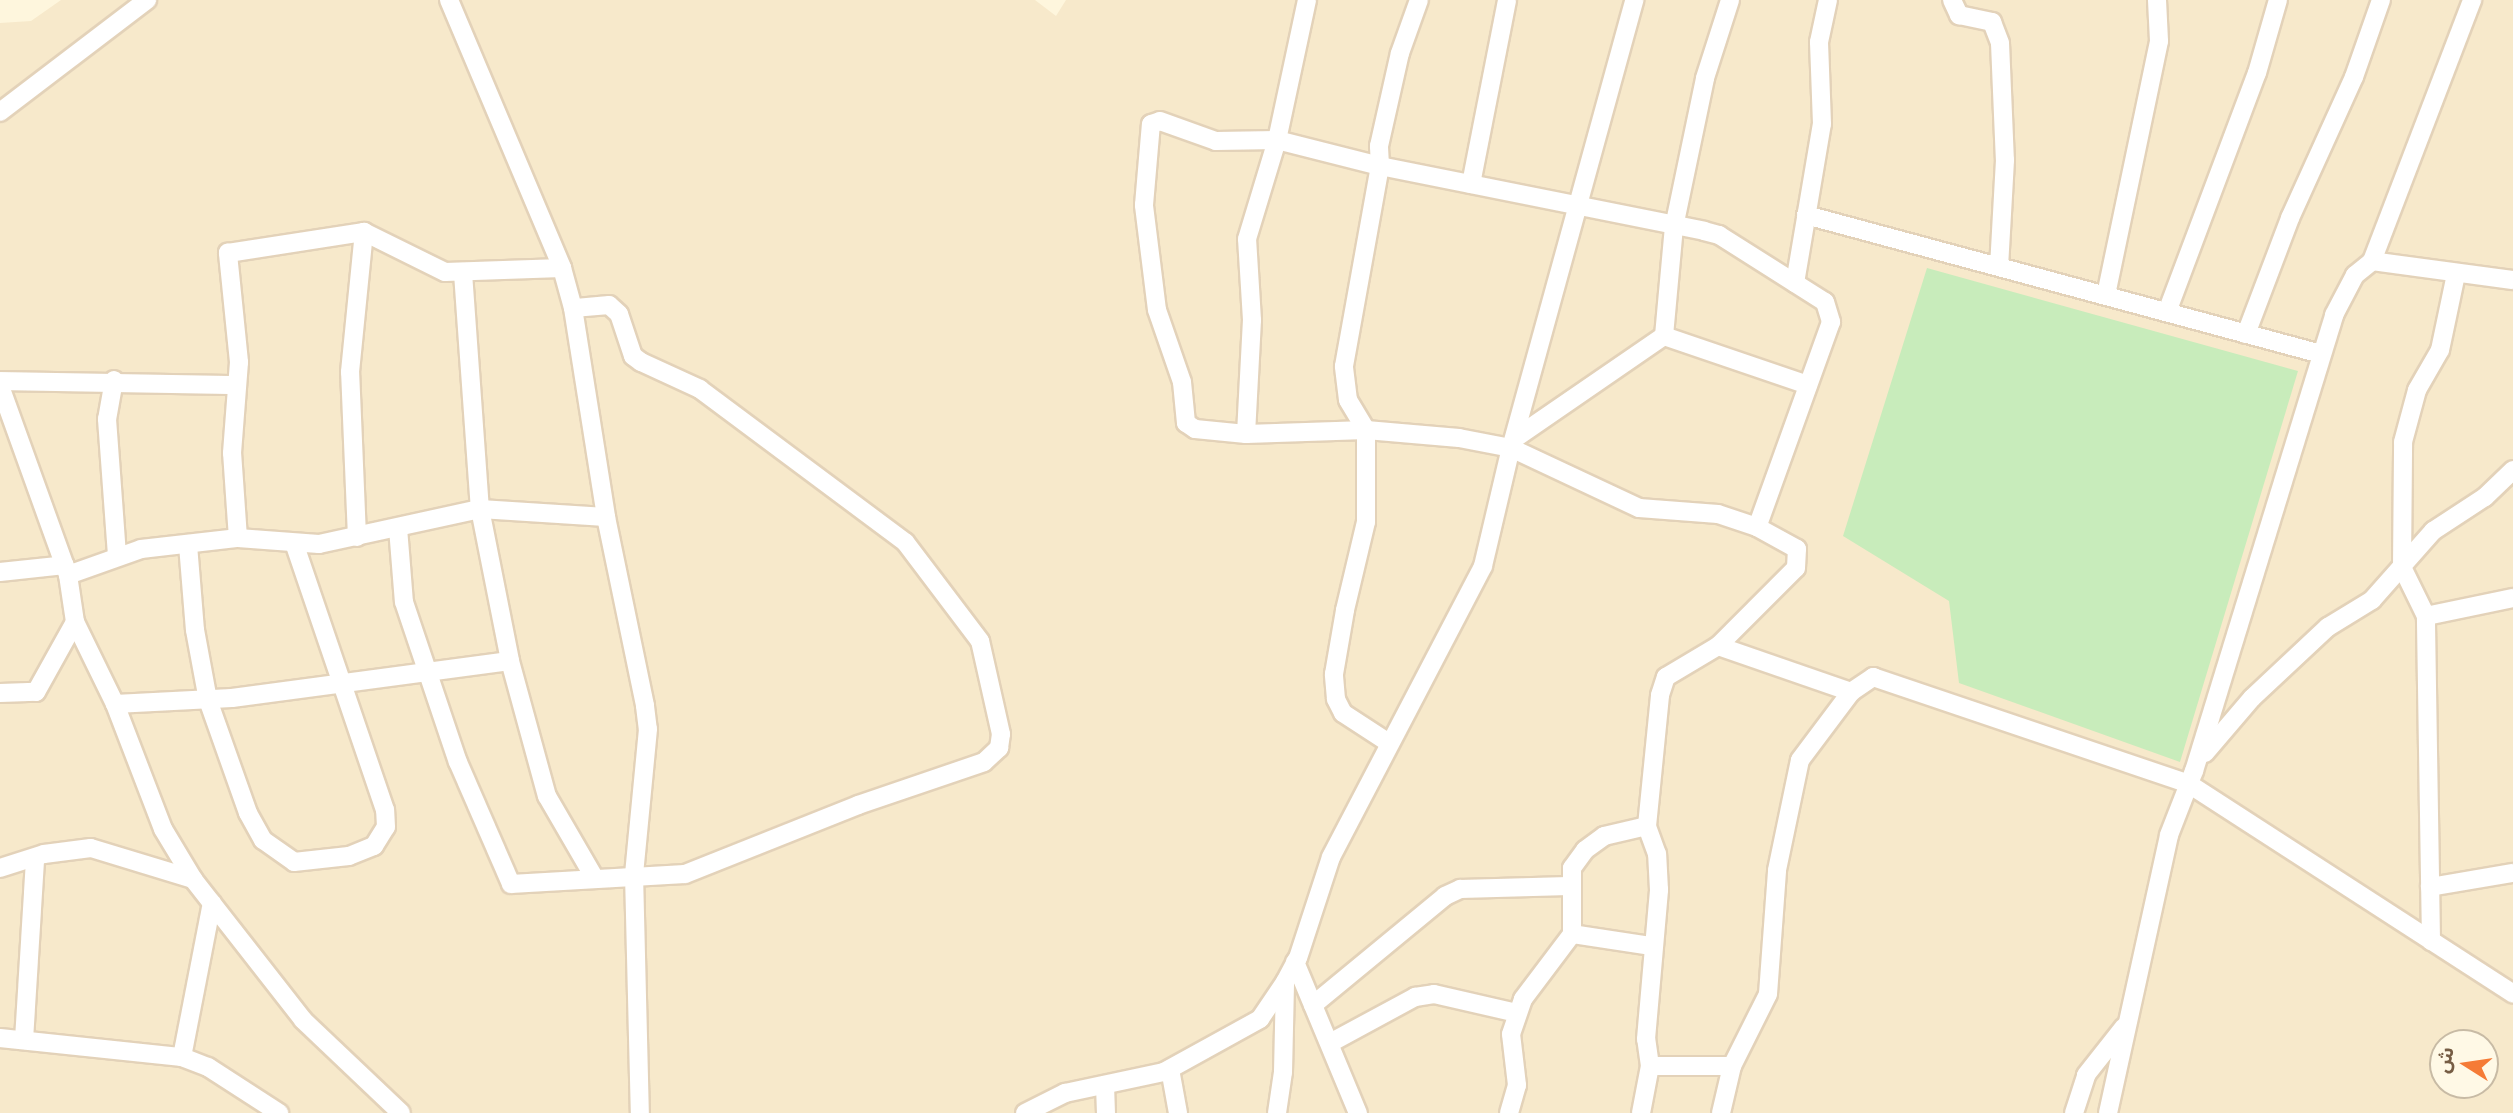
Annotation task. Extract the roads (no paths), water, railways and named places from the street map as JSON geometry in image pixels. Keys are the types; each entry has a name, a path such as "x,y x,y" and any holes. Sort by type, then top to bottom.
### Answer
{"street":[{"path":"0,112 147,0"},
{"path":"449,0 562,268 573,308 606,517 648,729 634,874 640,1113"},
{"path":"1246,434 1252,320 1247,239 1277,140 1307,0"},
{"path":"1389,743 1343,713 1336,699 1334,674 1366,522 1366,430 1348,400 1344,366 1380,166 1379,146 1400,53 1419,0"},
{"path":"1471,184 1507,0"},
{"path":"1026,1113 1065,1093 1170,1069 1260,1019 1285,982 1295,962 1331,857 1483,566 1512,443 1634,0"},
{"path":"1512,443 1664,335 1674,227 1709,60 1730,0"},
{"path":"1795,283 1822,124 1819,42 1828,0"},
{"path":"1952,0 1959,15 1992,22 2000,43 2004,160 1999,266"},
{"path":"2106,295 2159,41 2157,0"},
{"path":"2167,312 2257,73 2278,0"},
{"path":"2246,334 2290,218 2354,77 2381,0"},
{"path":"2108,1113 2169,835 2191,777 2321,354 2344,291 2372,261 2472,0"},
{"path":"1641,1113 1650,1066 1646,1039 1651,946 1659,890 1657,854 1647,826 1666,677 1679,665 1718,646 1796,568 1800,558 1797,550 1757,527 1718,514 1639,508 1512,443 1438,434 1366,430 1246,434 1195,429 1186,423 1182,382 1157,310 1145,217 1151,124 1160,121 1216,141 1277,140 1380,166 1719,235 1795,283 1831,310 1831,323 1757,527"},
{"path":"1806,215 2321,354"},
{"path":"238,538 232,453 238,340 228,253 364,232 438,269 463,272 562,268"},
{"path":"356,537 350,372 364,232"},
{"path":"2372,261 2456,274 2513,279"},
{"path":"463,272 480,509 510,661 547,796 594,877"},
{"path":"2431,941 2426,615 2402,567 2407,422 2417,390 2440,351 2456,274"},
{"path":"398,528 404,602 427,671 505,877 511,884 702,869 858,805 984,762 999,748 1001,734 980,641 905,542 700,389 640,362 633,356 619,314 608,305 573,308"},
{"path":"1664,335 1808,385"},
{"path":"0,381 114,380 235,385"},
{"path":"114,380 107,419 117,555"},
{"path":"0,386 66,570 75,622 116,704 163,829 193,879 303,1020 401,1113"},
{"path":"2191,777 2217,735 2252,698 2328,626 2389,586 2402,567 2447,518 2485,497 2513,470"},
{"path":"0,572 66,570 117,555 238,538 295,545 356,537 480,509 606,517"},
{"path":"188,545 195,630 208,700 248,813 263,840 294,862 349,856 374,846 386,827 385,810 338,682 295,545"},
{"path":"2426,615 2513,598"},
{"path":"0,694 36,692 75,622"},
{"path":"1718,646 1851,692"},
{"path":"116,704 208,700 510,661"},
{"path":"1721,1113 1732,1066 1768,994 1777,870 1800,760 1861,681 1884,679 2191,777 2513,995"},
{"path":"1509,1113 1517,1085 1509,1048 1517,1013 1523,999 1572,934 1569,886 1572,868 1585,850 1604,836 1647,826"},
{"path":"0,868 72,848 91,848 193,879"},
{"path":"24,1040 35,858"},
{"path":"2430,887 2513,873"},
{"path":"1313,1005 1445,896 1460,889 1569,886"},
{"path":"182,1056 212,903"},
{"path":"1572,934 1651,946"},
{"path":"1295,962 1359,1112"},
{"path":"1277,1113 1283,1072 1285,982"},
{"path":"1330,1043 1415,998 1434,994 1517,1013"},
{"path":"2074,1113 2086,1075 2126,1025"},
{"path":"1,1043 24,1040 182,1056 208,1066 279,1113"},
{"path":"1650,1066 1732,1066"},
{"path":"1170,1069 1178,1113"},
{"path":"1105,1085 1106,1113"}]}
